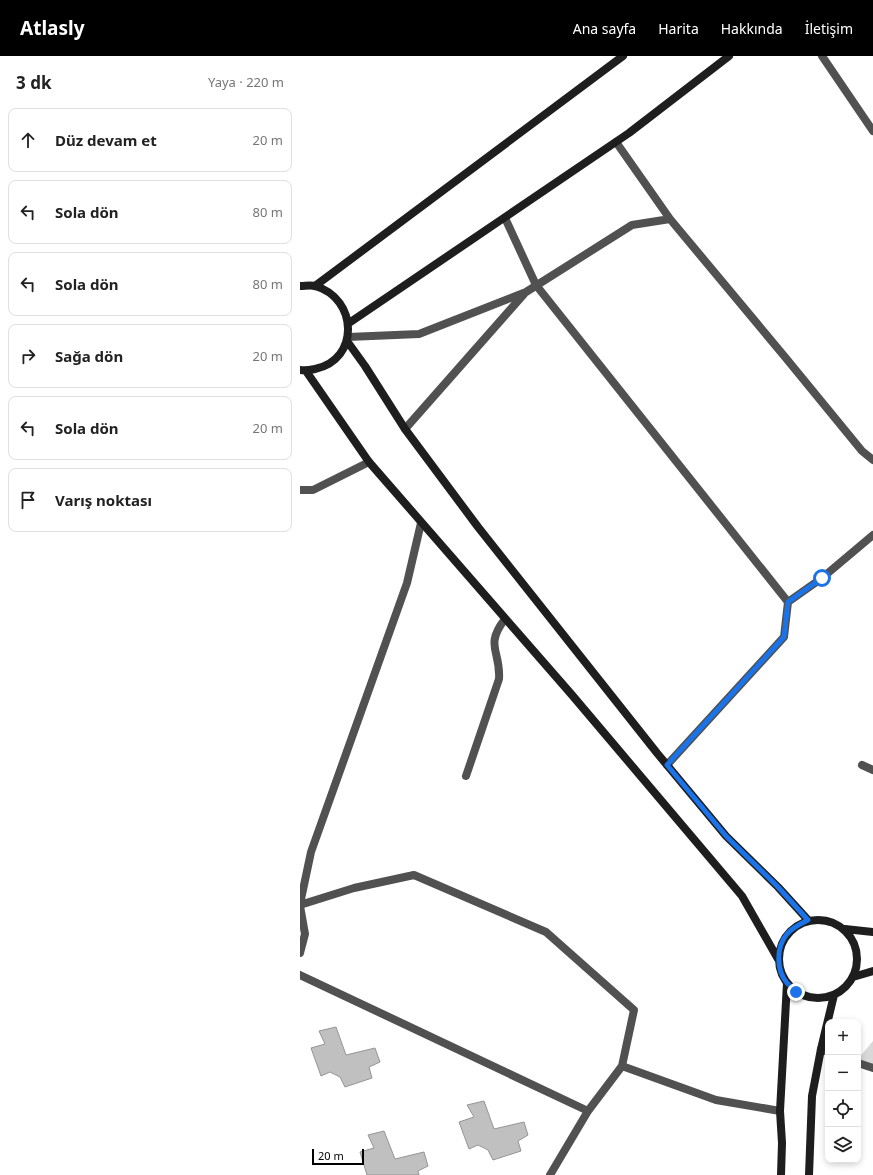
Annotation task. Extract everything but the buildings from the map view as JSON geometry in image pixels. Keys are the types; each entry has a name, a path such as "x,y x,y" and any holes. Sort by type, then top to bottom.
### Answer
{"street":[{"path":"315,286 623,56"},
{"path":"349,323 616,142 729,56"},
{"path":"822,56 873,131"},
{"path":"616,142 670,219 862,451 873,460"},
{"path":"505,218 536,286 788,602 784,637 667,765"},
{"path":"347,339 419,334 526,292 632,226 670,219"},
{"path":"300,286 315,286 331,293 343,306 349,323 347,339 338,356 324,367 303,370 370,462 421,523 572,695 742,896 778,958"},
{"path":"405,429 526,292"},
{"path":"347,339 405,429 478,527 667,765 726,836 778,887 808,920"},
{"path":"300,490 313,490 370,462"},
{"path":"300,953 305,934 300,905 311,852 407,583 421,523"},
{"path":"788,602 822,578 873,535"},
{"path":"466,776 499,679 499,663 494,648 494,639 499,627 505,619"},
{"path":"862,764 873,770"},
{"path":"300,905 354,888 414,875 546,932 634,1010 622,1066 588,1111 550,1175"},
{"path":"821,919 834,922 845,929 853,940 857,952 857,965 853,978 845,988 834,995 821,998 808,997 796,992 787,983 780,972 778,958 780,946 786,934 796,925 808,920 821,919"},
{"path":"845,929 873,932"},
{"path":"853,978 873,971"},
{"path":"300,975 588,1111"},
{"path":"781,1175 782,1142 780,1112 787,983"},
{"path":"809,1175 812,1096 824,1051 834,995"},
{"path":"861,1064 873,1068"},
{"path":"622,1066 716,1100 780,1112"}],"shaded area":[{"path":"873,1041 873,1067 861,1063 861,1055"}],"route":[{"path":"796,992 787,983 780,972 778,958 780,946 786,934 796,925 808,920 778,887 726,836 667,765 784,637 788,602 822,578"}]}
